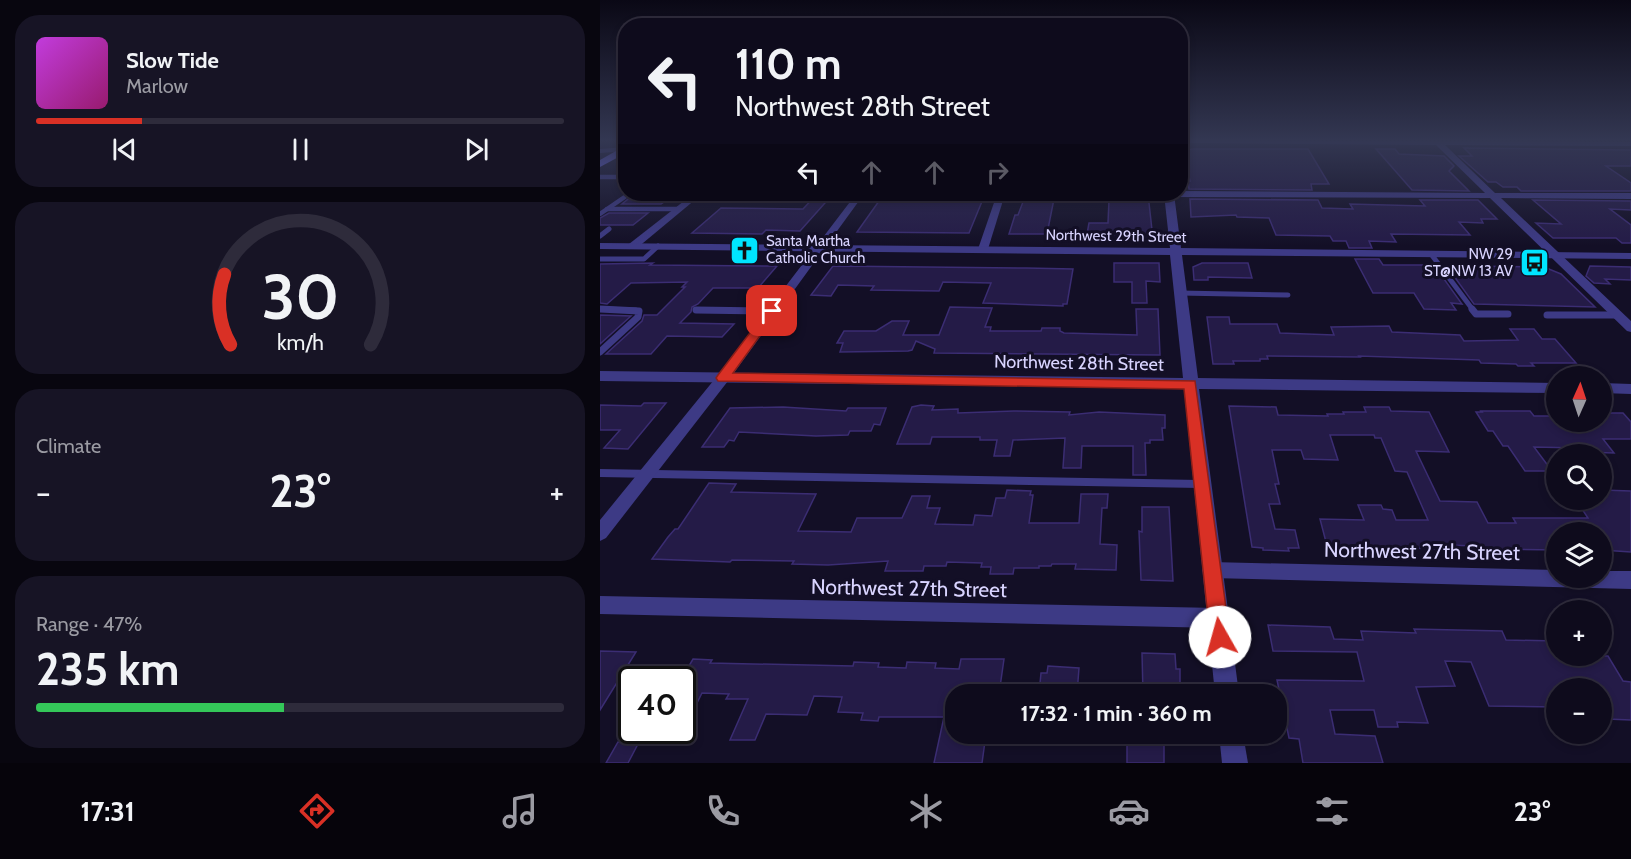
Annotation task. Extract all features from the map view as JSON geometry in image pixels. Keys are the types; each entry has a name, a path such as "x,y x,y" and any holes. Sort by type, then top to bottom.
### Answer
{"street":[{"path":"1473,176 1631,328"},
{"path":"1188,194 1631,196"},
{"path":"633,246 689,201"},
{"path":"600,533 723,378 855,201"},
{"path":"983,249 999,201"},
{"path":"1170,201 1226,684"},
{"name":"Northwest 29th Street","path":"600,246 1631,256"},
{"name":"Northwest 28th Street","path":"600,376 1546,388"},
{"path":"1612,388 1631,388"},
{"name":"Northwest 27th Street","path":"1211,570 1631,580"},
{"name":"Northwest 27th Street","path":"600,605 1218,618"},
{"path":"1232,744 1235,763"}],"lane":[{"path":"600,177 618,177"},
{"path":"600,182 609,177"},
{"path":"600,214 619,201"},
{"path":"607,209 678,210"},
{"path":"600,236 609,229"},
{"path":"600,259 616,246"},
{"path":"600,259 644,259 658,246"},
{"path":"1431,254 1476,314 1508,315"},
{"path":"1179,293 1288,295"},
{"path":"600,309 639,311 638,317 600,352"},
{"path":"696,310 772,311"},
{"path":"1547,315 1623,318"},
{"path":"600,473 1202,484"}],"building":[{"path":"1189,176 1324,176 1329,184 1311,184 1312,190 1189,189 1188,181 1190,181"},
{"path":"1399,176 1454,176 1469,191 1412,190"},
{"path":"1481,176 1620,176 1631,183 1631,191 1521,191 1517,187 1503,187 1496,182 1488,182"},
{"path":"1190,199 1318,200 1322,208 1353,209 1350,204 1425,206 1420,200 1478,200 1497,219 1481,219 1483,223 1459,222 1470,235 1391,234 1396,242 1369,241 1372,248 1349,248 1346,241 1333,241 1330,236 1276,235 1269,218 1237,217 1236,215 1191,217"},
{"path":"1533,200 1631,201 1631,210 1610,209 1631,225 1631,243 1622,243 1616,238 1553,238 1536,223 1561,224"},
{"path":"626,201 666,201 661,204 622,204"},
{"path":"810,201 827,201 800,231 766,230 762,234 692,233 721,208 803,209"},
{"path":"879,201 982,201 969,233 857,232"},
{"path":"1023,201 1054,201 1047,234 1009,234 1015,215 1018,215"},
{"path":"1109,201 1149,201 1153,239 1133,240 1133,235 1087,234 1089,223 1108,223"},
{"path":"609,213 648,213 633,225 600,225 600,218"},
{"path":"1355,259 1379,259 1383,265 1428,265 1433,272 1439,272 1462,304 1451,303 1456,310 1424,309 1414,293 1373,293"},
{"path":"653,263 650,265 777,266 758,288 713,288 698,304 692,307 691,312 680,323 734,324 722,337 667,336 651,354 606,354 642,321 644,315 657,315 685,287 682,287 687,282 631,283 607,304 600,303 600,264"},
{"path":"1114,263 1159,263 1160,282 1146,281 1147,303 1132,303 1132,282 1114,282"},
{"path":"1202,263 1248,263 1252,278 1208,277 1208,280 1194,280 1193,267"},
{"path":"833,266 1073,269 1067,304 1063,306 983,303 991,283 943,282 939,291 871,290 874,286 838,285 831,296 811,295"},
{"path":"1462,266 1544,267 1561,274 1595,307 1474,304 1451,272 1467,272"},
{"path":"1590,266 1631,267 1631,280 1605,279 1610,284 1594,283 1586,276"},
{"path":"950,307 992,308 985,327 991,327 990,331 1041,331 1042,328 1060,328 1060,331 1064,333 1137,335 1136,309 1158,309 1160,355 934,353 935,349 916,341 912,350 908,351 840,352 843,343 837,343 844,331 876,331 892,321 909,321 903,335 939,335"},
{"path":"600,315 631,316 600,344"},
{"path":"1207,317 1229,317 1230,324 1277,324 1280,333 1334,335 1331,327 1389,326 1392,332 1460,335 1464,341 1518,340 1510,329 1534,329 1542,339 1555,339 1576,363 1531,363 1534,366 1518,366 1516,364 1481,363 1479,360 1267,356 1268,359 1260,359 1260,361 1213,364"},
{"path":"644,403 666,403 628,449 604,448 620,430 600,430 600,405 641,406"},
{"path":"934,406 932,410 958,409 958,413 1014,411 1070,412 1069,415 1099,412 1165,415 1165,428 1162,428 1163,440 1150,440 1150,443 1145,443 1146,475 1133,475 1133,446 1082,446 1081,468 1063,468 1065,438 1013,440 1010,456 994,456 997,440 980,440 980,437 932,437 930,444 897,444 912,407"},
{"path":"1229,406 1276,407 1278,415 1328,416 1327,414 1344,414 1343,412 1366,412 1364,407 1389,407 1391,411 1429,412 1449,452 1416,451 1440,501 1477,502 1488,523 1516,523 1513,518 1588,518 1583,510 1612,510 1612,490 1631,491 1631,552 1612,551 1612,522 1546,522 1546,550 1478,549 1476,546 1447,545 1449,549 1402,548 1405,554 1390,554 1387,547 1327,546 1320,519 1364,520 1358,505 1381,505 1383,509 1392,510 1396,520 1428,520 1407,472 1395,471 1381,438 1375,438 1374,435 1330,435 1338,460 1304,459 1301,450 1272,450 1279,484 1275,484 1280,504 1269,504 1275,529 1295,530 1299,548 1288,548 1289,551 1263,550 1263,548 1252,547"},
{"path":"783,407 846,411 848,408 886,408 880,425 874,424 871,431 850,431 848,435 816,436 739,432 734,441 729,440 724,447 702,447 730,408"},
{"path":"1530,411 1534,416 1546,416 1546,432 1612,432 1612,413 1623,413 1631,422 1631,439 1603,439 1607,444 1546,444 1546,447 1534,447 1546,463 1546,471 1525,471 1508,446 1503,446 1493,431 1488,431 1476,412"},
{"path":"709,483 736,484 731,492 816,494 798,531 851,532 857,518 902,518 912,496 930,496 927,508 940,508 935,524 973,525 975,515 992,516 996,498 1005,498 1007,490 1031,491 1030,495 1033,495 1029,523 1079,523 1081,494 1108,494 1107,508 1102,508 1100,544 1117,545 1116,570 1075,569 1076,564 1052,564 1051,566 1039,566 1039,568 1014,568 1013,574 990,574 991,567 981,567 982,563 947,562 946,566 924,566 923,571 885,571 888,561 828,565 792,564 794,561 732,560 730,562 652,559 668,537 675,529 678,529"},
{"path":"1142,507 1169,507 1173,581 1141,580 1139,531 1142,532"},
{"path":"1268,625 1330,627 1334,639 1363,640 1361,631 1416,633 1414,629 1502,631 1506,640 1546,641 1546,666 1612,666 1612,663 1623,681 1631,682 1631,720 1612,719 1612,678 1546,678 1546,707 1489,706 1471,662 1445,661 1455,686 1416,687 1428,723 1397,722 1398,727 1378,727 1374,710 1330,710 1335,734 1375,736 1383,763 1303,763 1299,739 1289,738 1287,728 1287,684 1278,684 1277,680 1364,681 1357,652 1273,651"},
{"path":"600,651 636,652 627,666 618,666 618,681 600,710"},
{"path":"1142,653 1175,654 1176,669 1180,669 1180,684 1143,684"},
{"path":"693,659 712,660 710,663 853,666 854,662 879,663 878,667 906,668 907,662 936,663 935,668 959,669 961,659 1004,659 1000,684 945,684 945,744 985,744 982,763 934,763 944,717 879,717 878,721 861,720 863,713 838,712 842,697 814,696 807,715 766,714 755,740 730,740 748,699 726,699 729,694 702,693 696,705 696,666 689,666"},
{"path":"1048,666 1079,668 1078,684 1040,684 1041,673 1047,673"},
{"path":"618,742 618,744 638,744 628,763 606,763"},
{"path":"1127,744 1164,744 1164,763 1127,763"}],"place":[{"name":"Santa Martha Catholic Church","path":"745,250"},
{"name":"NW 29 ST@NW 13 AV","path":"1534,263"}],"route":[{"path":"772,311 723,378 1190,384 1220,637"}]}
